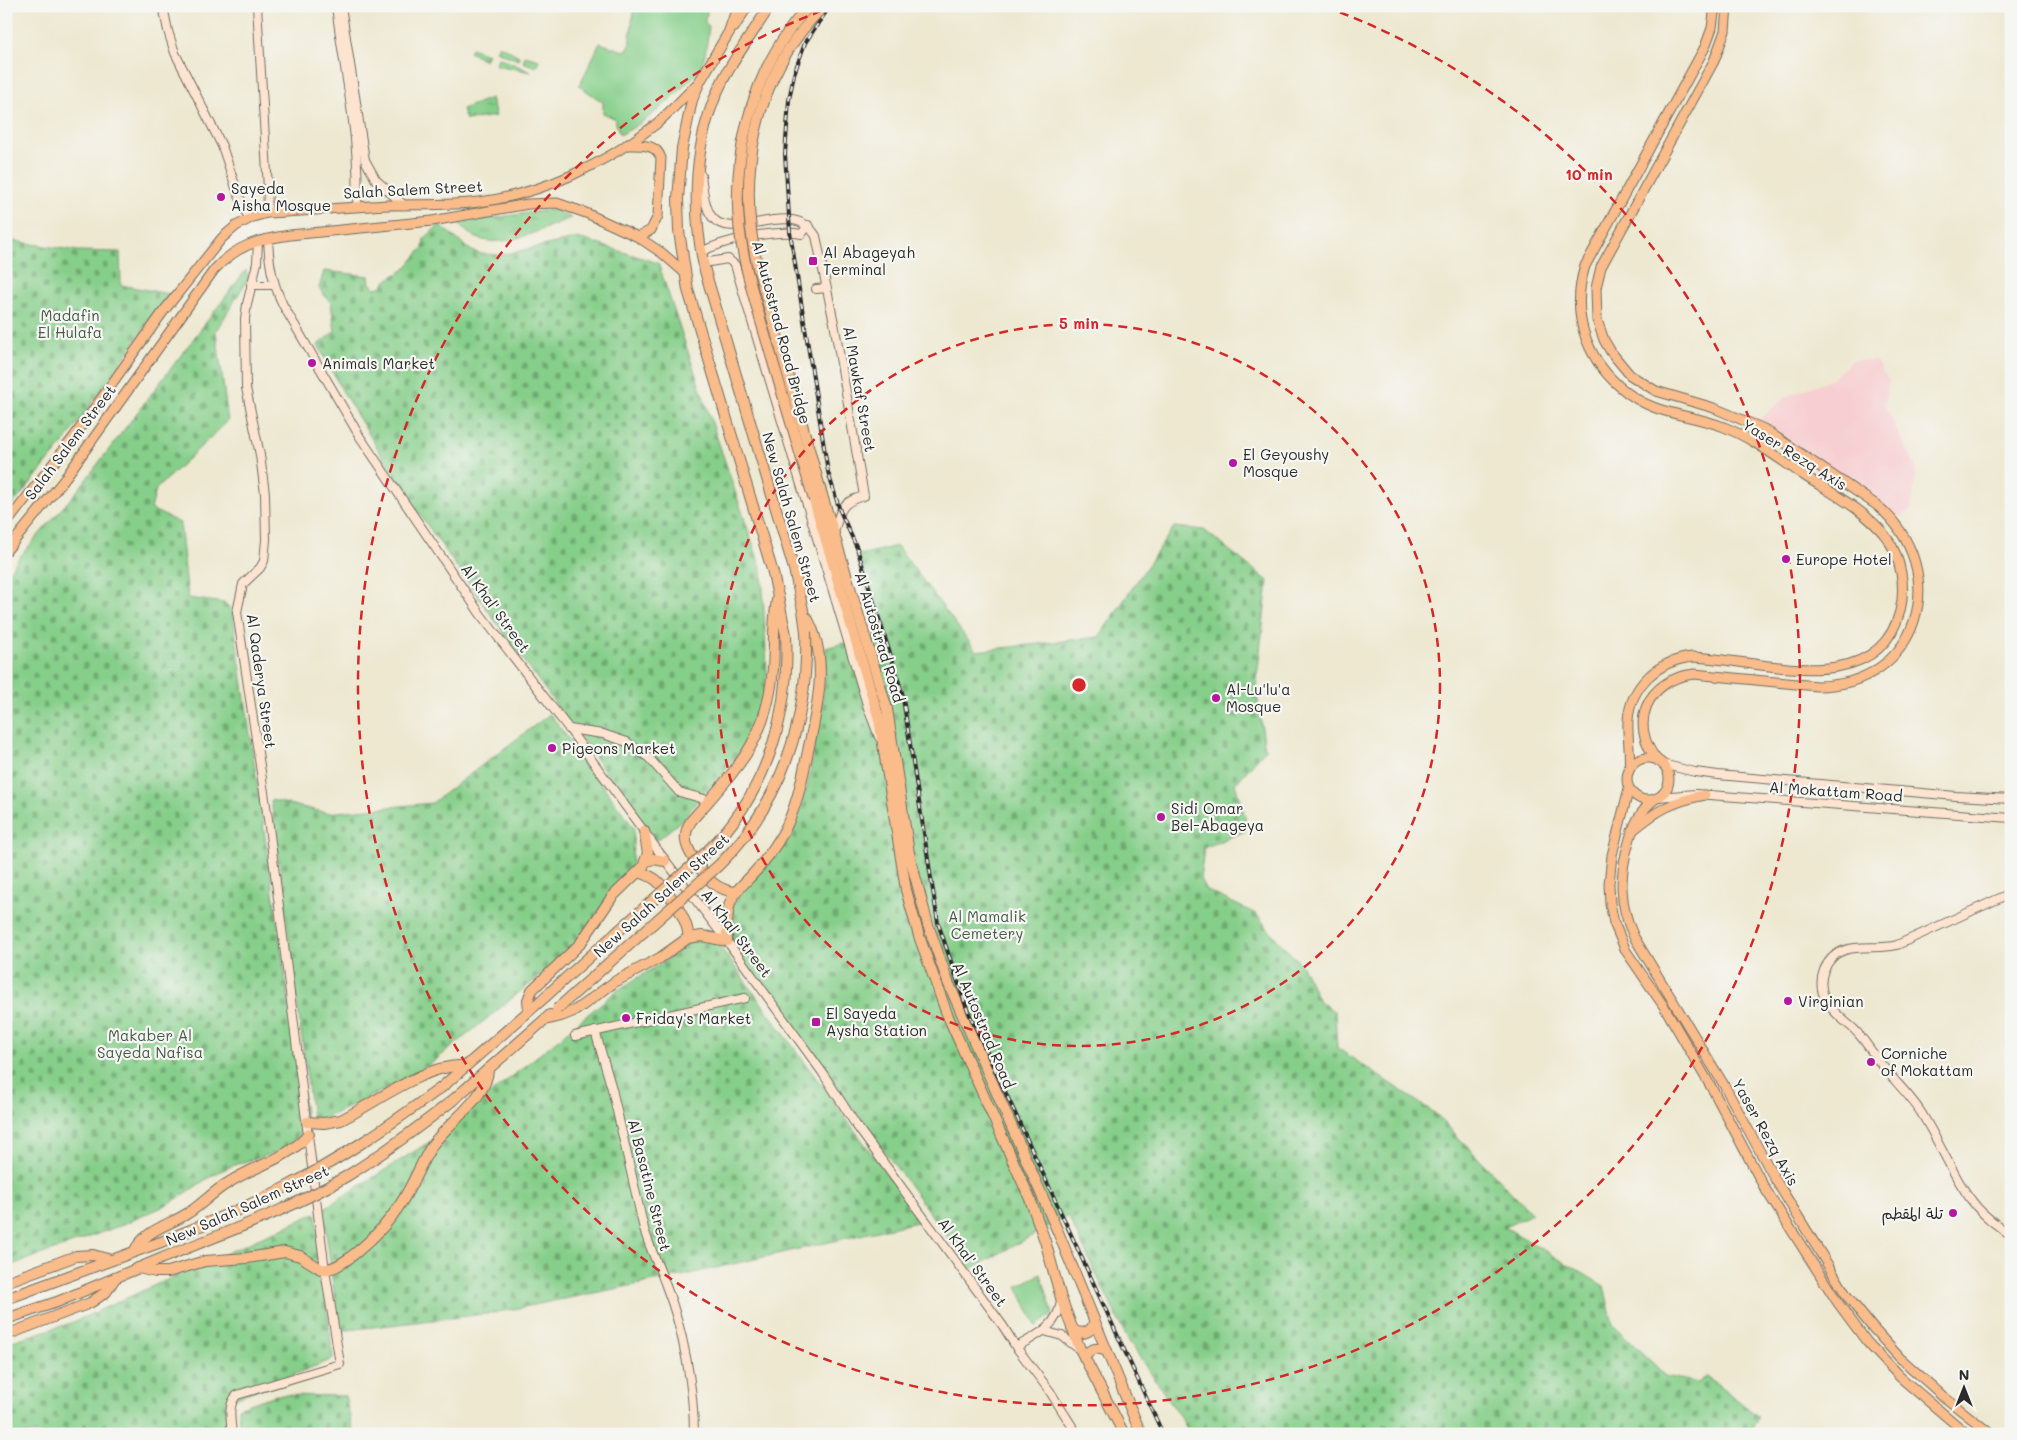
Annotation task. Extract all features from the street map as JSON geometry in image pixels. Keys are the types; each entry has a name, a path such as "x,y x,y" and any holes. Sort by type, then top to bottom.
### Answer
{"highway":[{"name":"Salah Salem Street","path":"700,81 730,32 738,6"},
{"path":"730,32 747,6"},
{"name":"New Salah Salem Street","path":"6,1318 57,1302 268,1215 345,1177 404,1138 453,1100 719,865 742,842 756,822 781,776 795,736 805,678 806,632 794,569 701,252 697,213 699,162 703,134 714,100 733,62 770,6"},
{"name":"Al Autostrad Road Bridge","path":"809,6 781,45 764,74 754,98 742,145 738,209 744,257 818,497"},
{"name":"Al Autostrad Road Bridge","path":"818,497 754,251 748,196 752,146 764,102 776,75 797,38 806,25 824,6"},
{"name":"New Salah Salem Street","path":"6,1299 161,1242 262,1200 361,1144 442,1087 545,997 710,849 741,811 762,774 776,737 785,686 786,635 779,593 684,272 678,216 679,179 686,126 692,100 700,81"},
{"name":"Al Autostrad Road","path":"818,497 834,535 887,709 909,853 928,925 959,1007 1058,1232 1141,1434"},
{"name":"Al Autostrad Road","path":"818,497 873,696 884,751 902,871 919,936 947,1014 1030,1199 1072,1329 1082,1353 1124,1434"},
{"path":"736,892 724,890 713,884 687,847 685,838 688,825 745,758 762,724 771,684 774,621 779,593"},
{"path":"545,1020 576,1010 616,981 660,958 688,938 702,936 727,941 728,910 736,892 762,865 777,843 796,804 802,778 817,704 819,682 818,649 815,635 803,610"},
{"path":"529,1011 528,1000 532,990 580,944 612,897 639,872 648,853 644,831"},
{"path":"645,862 653,858 665,861"},
{"path":"639,872 650,876 660,884 686,921 688,938"},
{"path":"308,1122 324,1123 341,1120 430,1071 451,1066 466,1066"},
{"path":"138,1268 168,1272 205,1261 247,1258 285,1252 295,1254 316,1267 325,1270 337,1266 355,1254 389,1221 405,1198 432,1146 448,1126 482,1091 487,1080 488,1069"},
{"path":"134,1252 146,1235 194,1210 235,1178 287,1153 309,1134"},
{"path":"6,1282 76,1256 93,1255 111,1260"},
{"path":"6,1334 90,1303 106,1292 116,1278"},
{"path":"1072,1329 1078,1333 1085,1333 1091,1329 1094,1323"},
{"path":"1082,1353 1095,1349 1107,1351"}],"main road":[{"name":"Yaser Rezq Axis","path":"1629,771 1628,722 1631,705 1646,679 1662,666 1676,660 1692,657 1800,668 1842,667 1869,655 1884,642 1898,619 1902,603 1902,578 1895,553 1887,538 1868,519 1744,436 1712,423 1658,410 1629,394 1611,378 1597,360 1583,331 1578,298 1584,266 1701,56 1709,38 1715,6"},
{"name":"Yaser Rezq Axis","path":"1660,763 1648,747 1644,721 1650,698 1666,683 1679,676 1694,674 1817,686 1836,685 1856,680 1874,671 1898,651 1912,628 1917,615 1919,598 1918,571 1909,545 1894,522 1878,506 1764,429 1714,408 1661,393 1638,381 1616,360 1600,330 1595,298 1601,267 1714,61 1725,31 1728,6"},
{"name":"Salah Salem Street","path":"6,524 67,446 163,312 222,238 230,231 249,219 267,213 357,207 466,204 514,196 579,172 626,146 667,114 700,81"},
{"path":"626,146 640,145 652,147 661,158 658,216 650,230 638,237"},
{"name":"Salah Salem Street","path":"6,551 63,481 214,270 237,250 258,241 432,221 544,203 570,206 638,237 662,253 684,272"},
{"path":"1650,759 1660,763 1667,771 1669,781 1666,790 1657,798 1642,799 1634,795 1629,788 1627,779 1629,771 1634,764 1650,759"},
{"name":"Yaser Rezq Axis","path":"1629,788 1612,855 1609,884 1614,923 1626,951 1665,1008 1714,1092 1764,1188 1838,1303 1868,1342 1900,1377 1967,1434"},
{"path":"1632,831 1651,815 1667,805 1705,795"},
{"name":"Yaser Rezq Axis","path":"1657,798 1638,816 1624,860 1622,875 1623,902 1630,927 1724,1085 1775,1180 1840,1284 1872,1328 1899,1357 1991,1434"}],"street":[{"path":"163,6 172,46 222,146 242,205 249,219"},
{"path":"257,6 268,188 267,213"},
{"path":"336,6 358,180 357,207"},
{"path":"341,6 365,160 376,180 404,205"},
{"path":"699,162 706,203 716,221 721,224 731,225 789,219 799,220 808,225 802,234 785,232 729,241 701,252"},
{"path":"764,222 765,235"},
{"name":"Al Mawkaf Street","path":"808,225 818,240 864,496 846,502 842,506 834,535"},
{"name":"Al Khal' Street","path":"268,239 270,266 274,285 365,444 481,615 554,709 665,861 727,941 819,1069 856,1125 1049,1390 1076,1434"},
{"name":"Al Qaderya Street","path":"232,1434 230,1407 232,1400 237,1395 340,1364 325,1270 308,1122 291,1011 258,746 237,612 244,584 260,568 264,561 266,540 265,501 260,455 246,388 244,331 247,304 258,252 258,241"},
{"path":"704,263 728,259 735,265 868,708 884,751"},
{"path":"251,285 274,285"},
{"path":"816,289 827,288"},
{"path":"569,729 603,734 627,742 649,758 679,792 708,800"},
{"name":"Al Mokattam Road","path":"1660,763 1695,772 1718,775 1956,796 2011,799"},
{"name":"Al Mokattam Road","path":"1657,798 1680,794 1705,795 2011,818"},
{"path":"2011,893 1898,945 1885,948 1859,946 1838,953 1824,970 1822,992 1828,1005 1862,1036 1882,1064 1913,1101 1970,1198 1989,1220 2011,1235"},
{"path":"576,1036 745,998"},
{"name":"Al Basatine Street","path":"595,1031 612,1089 650,1250 666,1286 682,1337 694,1434"},
{"path":"1016,1347 1044,1331 1058,1313 1061,1298"},
{"path":"1044,1331 1062,1336 1082,1353"}],"shaded area":[{"path":"1853,360 1875,360 1889,381 1884,404 1917,469 1911,510 1898,518 1759,419 1786,397 1831,379"}],"green space":[{"path":"634,6 706,6 707,15 705,23 709,26 704,57 699,70 655,113 620,135 614,118 603,113 603,102 579,86 600,43 624,51 629,48"},
{"path":"499,45 519,56 518,60 496,51"},
{"path":"471,48 488,54 485,60 469,52"},
{"path":"525,56 539,60 536,67 523,62"},
{"path":"498,57 531,72 496,65"},
{"path":"491,98 496,116 466,120 462,109"},
{"path":"555,210 571,218 528,235 497,241 483,240 470,234 459,223"},
{"path":"439,225 472,251 482,254 502,255 578,238 658,263 762,571 767,672 761,711 748,742 684,818 656,841 508,639 406,495 343,392 318,345 335,331 331,303 319,288 324,271 369,276 370,283 374,288 381,287 388,279 404,270 423,248 424,239"},
{"name":"Madafin El Hulafa","path":"6,240 78,251 120,252 121,285 169,294 65,441 6,513"},
{"name":"Makaber Al Sayeda Nafisa","path":"246,270 248,279 216,331 228,421 156,489 151,509 180,523 188,598 225,603 232,610 306,1119 294,1141 285,1148 227,1168 170,1203 143,1216 6,1267 6,577 17,560 78,490"},
{"name":"Al Mamalik Cemetery","path":"1174,527 1204,530 1268,581 1256,686 1265,750 1235,784 1245,816 1245,831 1204,848 1200,879 1206,890 1256,914 1279,942 1301,964 1319,1001 1335,1012 1337,1048 1436,1114 1532,1214 1505,1227 1604,1286 1613,1325 1666,1376 1698,1383 1707,1376 1759,1417 1748,1434 1189,1434 1183,1421 1128,1340 1068,1216 971,1269 721,929 741,893 777,850 798,815 809,776 822,702 826,670 826,648 879,633 856,556 897,546 976,651 1099,637"},
{"path":"550,714 634,828 631,872 615,887 587,929 557,962 432,1063 403,1081 313,1124 271,800 327,813 432,803"},
{"path":"707,929 921,1221 685,1275 493,1313 339,1331 323,1209 434,1139 616,991 670,958"},
{"path":"316,1213 333,1359 230,1400 232,1434 6,1434 6,1343 71,1323"},
{"path":"1041,1274 1053,1314 1036,1326 1017,1286"},
{"path":"276,1395 345,1396 354,1434 240,1434 238,1408"}],"railway":[{"path":"830,6 805,43 794,74 789,100 785,154 790,232 828,472 840,511 857,548 902,692 938,923 967,1009 1163,1434"}],"place":[{"name":"Sayeda Aisha Mosque","path":"221,197"},
{"name":"Al Abageyah Terminal","path":"813,261"},
{"name":"Animals Market","path":"312,363"},
{"name":"El Geyoushy Mosque","path":"1233,463"},
{"name":"Europe Hotel","path":"1786,559"},
{"name":"Al-Lu'lu'a Mosque","path":"1216,698"},
{"name":"Pigeons Market","path":"552,748"},
{"name":"Sidi Omar Bel-Abageya","path":"1161,817"},
{"name":"Virginian","path":"1788,1001"},
{"name":"Friday's Market","path":"626,1018"},
{"name":"El Sayeda Aysha Station","path":"816,1022"},
{"name":"Corniche of Mokattam","path":"1871,1062"},
{"name":"تلة المقطم","path":"1953,1213"}]}
